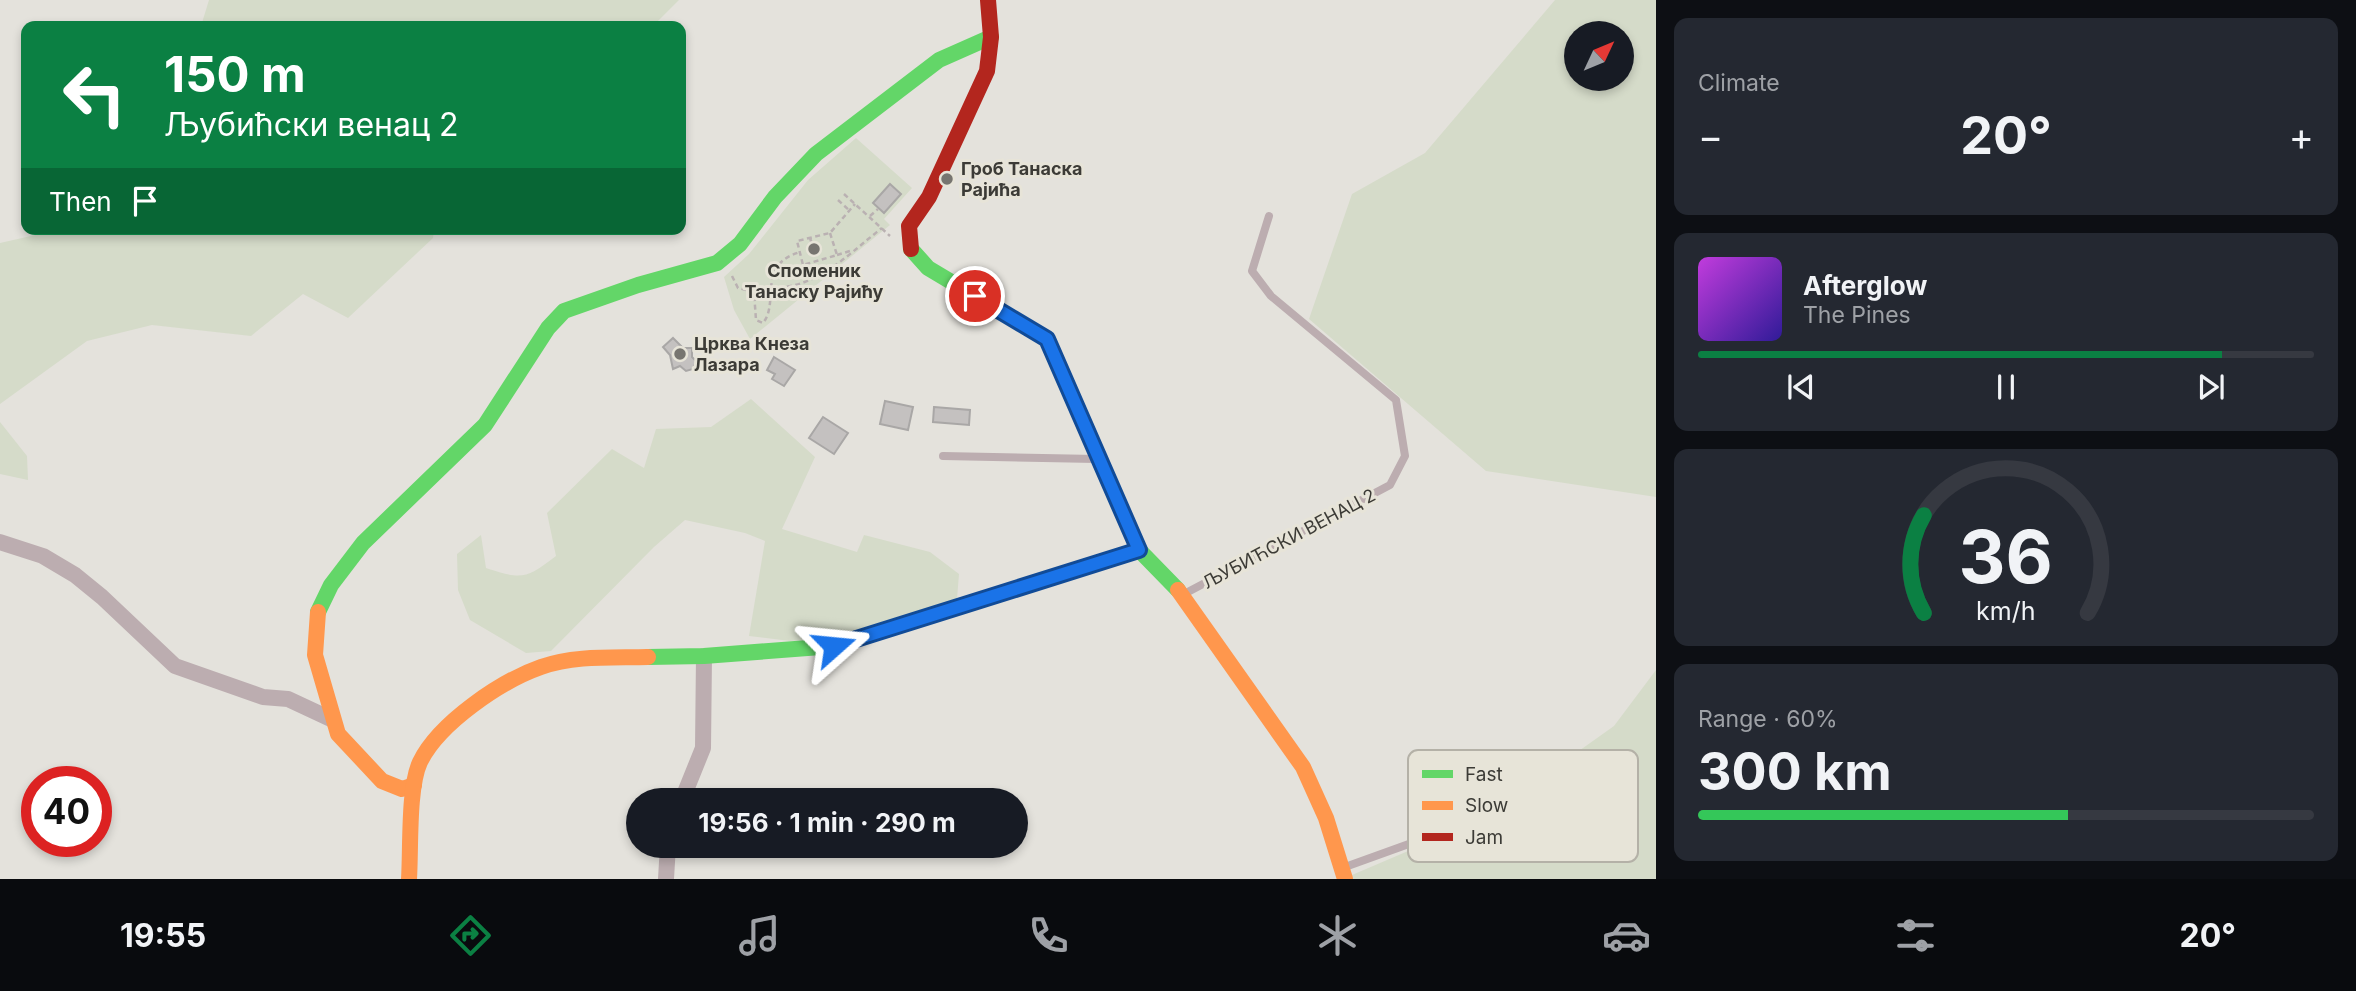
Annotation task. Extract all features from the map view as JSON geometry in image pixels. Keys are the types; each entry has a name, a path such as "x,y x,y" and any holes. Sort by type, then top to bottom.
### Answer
{"street":[{"path":"910,248 909,226 929,197 987,71 991,37 988,0"},
{"path":"414,785 402,789 382,781 338,734 315,655 317,613 331,585 363,543 485,425 548,328 564,311 638,285 695,271 723,259 740,244 775,197 816,154 939,60 991,37"},
{"name":"ЉУБИЋСКИ ВЕНАЦ 2","path":"910,248 928,268 1047,339 1139,550 1183,595 1303,767 1326,818 1344,873"},
{"path":"0,542 43,556 75,575 103,597 175,666 263,697 288,699 333,720"},
{"path":"410,879 414,785 420,762 440,733 477,701 541,667 586,658 704,656 834,646 1139,550"},
{"path":"687,788 703,748 704,656"},
{"path":"666,879 667,858"}],"lane":[{"name":"ЉУБИЋСКИ ВЕНАЦ 2","path":"1183,595 1390,485 1405,456 1396,400 1271,296 1252,271 1269,215"},
{"path":"943,456 1099,459"},
{"path":"1344,873 1408,848"}],"path":[{"path":"844,194 903,248 910,248"},
{"path":"838,200 850,211"},
{"path":"854,250 803,265 797,241 830,233 855,204"},
{"path":"870,217 878,209"},
{"path":"770,288 790,287 813,280 882,228"},
{"path":"830,233 837,255"},
{"path":"810,238 817,261"},
{"path":"723,259 737,286 754,292 756,320 760,324 766,320 770,288 780,262 800,252"}],"green space":[{"path":"209,0 679,0 658,21 203,21"},
{"path":"1555,0 1656,0 1656,497 1486,471 1309,319 1352,194 1425,153"},
{"path":"856,138 912,188 884,219 890,225 750,339 734,310 724,277 749,254 808,180"},
{"path":"35,235 433,235 348,318 303,294 251,336 152,325 87,341 0,404 0,243"},
{"path":"751,399 815,457 782,529 857,552 864,535 930,552 959,574 957,599 836,636 790,641 749,636 765,541 745,533 685,520 654,547 551,651 526,653 470,620 458,590 457,554 481,535 486,568 516,576 530,573 556,556 547,513 612,449 644,468 656,429 711,427"},
{"path":"0,422 27,456 28,480 0,474"},
{"path":"1656,670 1656,879 1353,879 1352,875 1408,851 1408,862 1638,862 1638,750 1580,750 1614,726"}],"building":[{"path":"890,184 901,194 884,213 873,203"},
{"name":"Црква Кнеза Лазара","path":"673,338 683,348 692,348 692,357 696,361 693,369 686,371 680,366 673,369 670,355 663,347"},
{"path":"774,357 795,370 784,386 772,379 775,374 767,370"},
{"path":"885,401 913,407 908,430 880,424"},
{"path":"934,407 970,410 969,425 933,422"},
{"path":"823,417 848,433 834,454 809,438"}],"traffic: fast":[{"path":"318,612 331,585 363,543 485,425 548,328 564,311 638,285 717,263 740,244 775,197 816,154 939,60 991,37"},
{"path":"911,249 928,268 1047,339 1139,550 1178,590"},
{"path":"648,657 704,656 834,646 1139,550"}],"traffic: slow":[{"path":"1178,590 1303,767 1326,818 1345,879"},
{"path":"318,612 315,655 338,734 382,781 402,789 414,785"},
{"path":"409,879 416,773 429,747 456,718 508,682 541,667 581,659 648,657"}],"traffic: jam":[{"path":"911,249 909,226 929,197 987,71 991,37 988,0"}],"place":[{"name":"Гроб Танаска Рајића","path":"947,179"},
{"name":"Споменик Танаску Рајићу","path":"814,249"},
{"name":"Црква Кнеза Лазара","path":"680,354"}],"route":[{"path":"834,646 1139,550 1047,339 975,296"}]}
